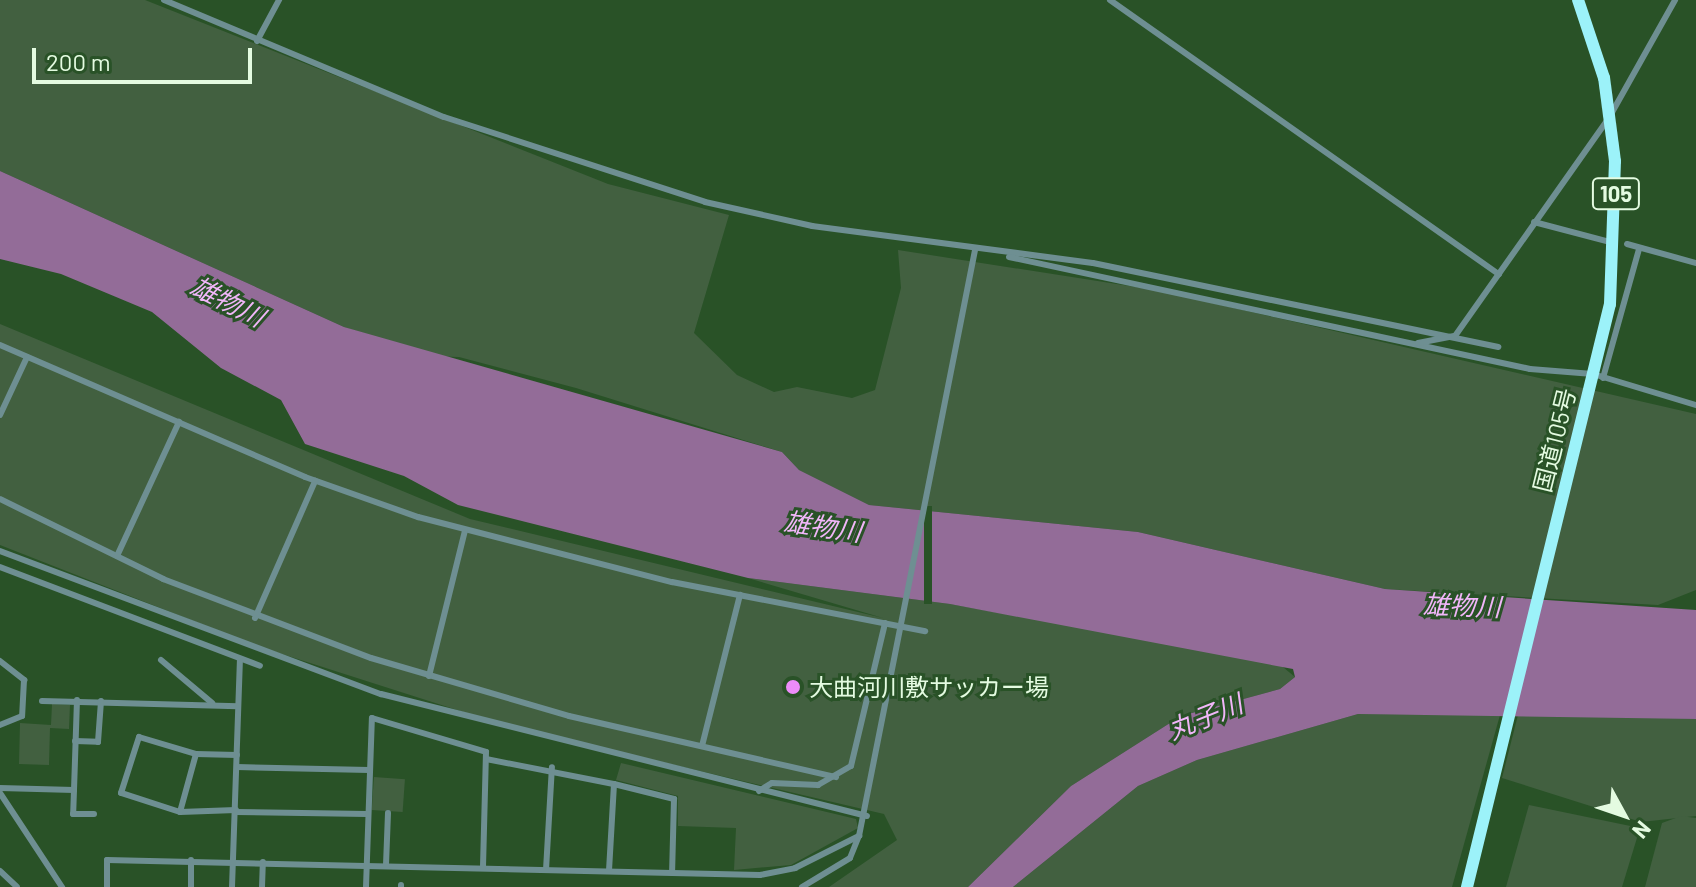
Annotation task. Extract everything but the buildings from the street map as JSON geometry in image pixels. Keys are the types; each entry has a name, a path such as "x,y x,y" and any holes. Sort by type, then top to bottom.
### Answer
{"highway":[{"name":"国道105号","path":"1467,887 1589,391 1598,376 1617,234 1610,116 1578,0"}],"street":[{"path":"164,0 257,41 606,175 812,226 975,254 1093,263 1498,347"},
{"path":"257,41 279,0"},
{"path":"1110,0 1499,274"},
{"path":"1416,344 1455,336 1610,116 1675,0"},
{"path":"1534,222 1610,242"},
{"path":"1627,244 1696,263"},
{"path":"1598,376 1639,249"},
{"path":"802,887 850,858 870,806 975,254"},
{"path":"1003,254 1416,344 1598,376 1696,405"},
{"path":"0,345 315,481 465,530 740,595 925,631"},
{"path":"0,415 27,357"},
{"path":"117,556 179,422"},
{"path":"255,618 315,481"},
{"path":"0,499 255,618 429,676 836,777"},
{"path":"0,506 15,506"},
{"path":"429,676 465,530"},
{"path":"0,551 381,694 867,816"},
{"path":"0,567 260,666"},
{"path":"702,746 740,595"},
{"path":"759,791 836,777 856,758 885,623"},
{"path":"232,887 240,659"},
{"path":"161,660 215,705"},
{"path":"0,661 24,680 22,716 0,725"},
{"path":"77,700 73,814 94,814"},
{"path":"42,701 238,706"},
{"path":"75,741 98,742 101,701"},
{"path":"366,887 372,718 486,752 483,867"},
{"path":"237,755 196,754 139,737 121,793 180,812 367,814"},
{"path":"180,812 196,754"},
{"path":"486,759 552,767 674,799 672,873"},
{"path":"237,767 369,770"},
{"path":"546,870 552,767"},
{"path":"609,871 614,784"},
{"path":"0,790 74,790"},
{"path":"0,790 62,887"},
{"path":"386,865 388,813"},
{"path":"107,887 107,860 233,860 672,873 782,871 859,836"},
{"path":"191,860 191,887"},
{"path":"262,887 263,862"},
{"path":"0,871 17,887"}],"green space":[{"path":"0,0 145,0 608,184 729,215 694,333 737,375 774,392 797,387 852,398 875,390 901,288 898,250 1155,290 1696,414 1696,590 1658,605 1385,589 1138,532 869,505 799,470 782,452 576,388 459,357 428,356 344,327 0,171"},
{"path":"0,324 470,519 883,618 748,578 950,604 1278,663 1295,677 1280,689 1181,716 1071,786 968,887 829,887 897,840 884,814 504,725 257,646 0,545"},
{"path":"52,704 70,705 69,729 50,728 49,765 19,764 20,723 51,725"},
{"path":"1358,714 1500,715 1452,887 1013,887 1138,786 1197,760"},
{"path":"1618,714 1696,719 1696,816 1641,822 1502,778 1518,715"},
{"path":"621,763 856,819 858,828 791,865 734,870 736,828 678,826 678,796 616,780"},
{"path":"374,777 405,779 403,812 372,810"},
{"path":"1529,805 1640,828 1622,887 1506,887"},
{"path":"1681,816 1696,818 1696,887 1645,887 1662,823"}],"water":[{"path":"0,171 344,327 782,452 799,470 869,505 1138,532 1385,589 1696,610 1696,719 1358,714 1197,760 1138,786 1013,887 968,887 1071,786 1181,716 1280,689 1295,677 1293,669 950,604 748,578 458,505 404,476 305,444 281,400 221,368 152,312 61,274 0,259"}],"pier":[{"path":"924,506 932,506 932,604 924,604"}],"place":[{"name":"大曲河川敷サッカー場","path":"793,687"}],"water label":[{"name":"雄物川","path":"228,301"},
{"name":"雄物川","path":"823,526"},
{"name":"雄物川","path":"1462,605"},
{"name":"丸子川","path":"1205,716"}]}
